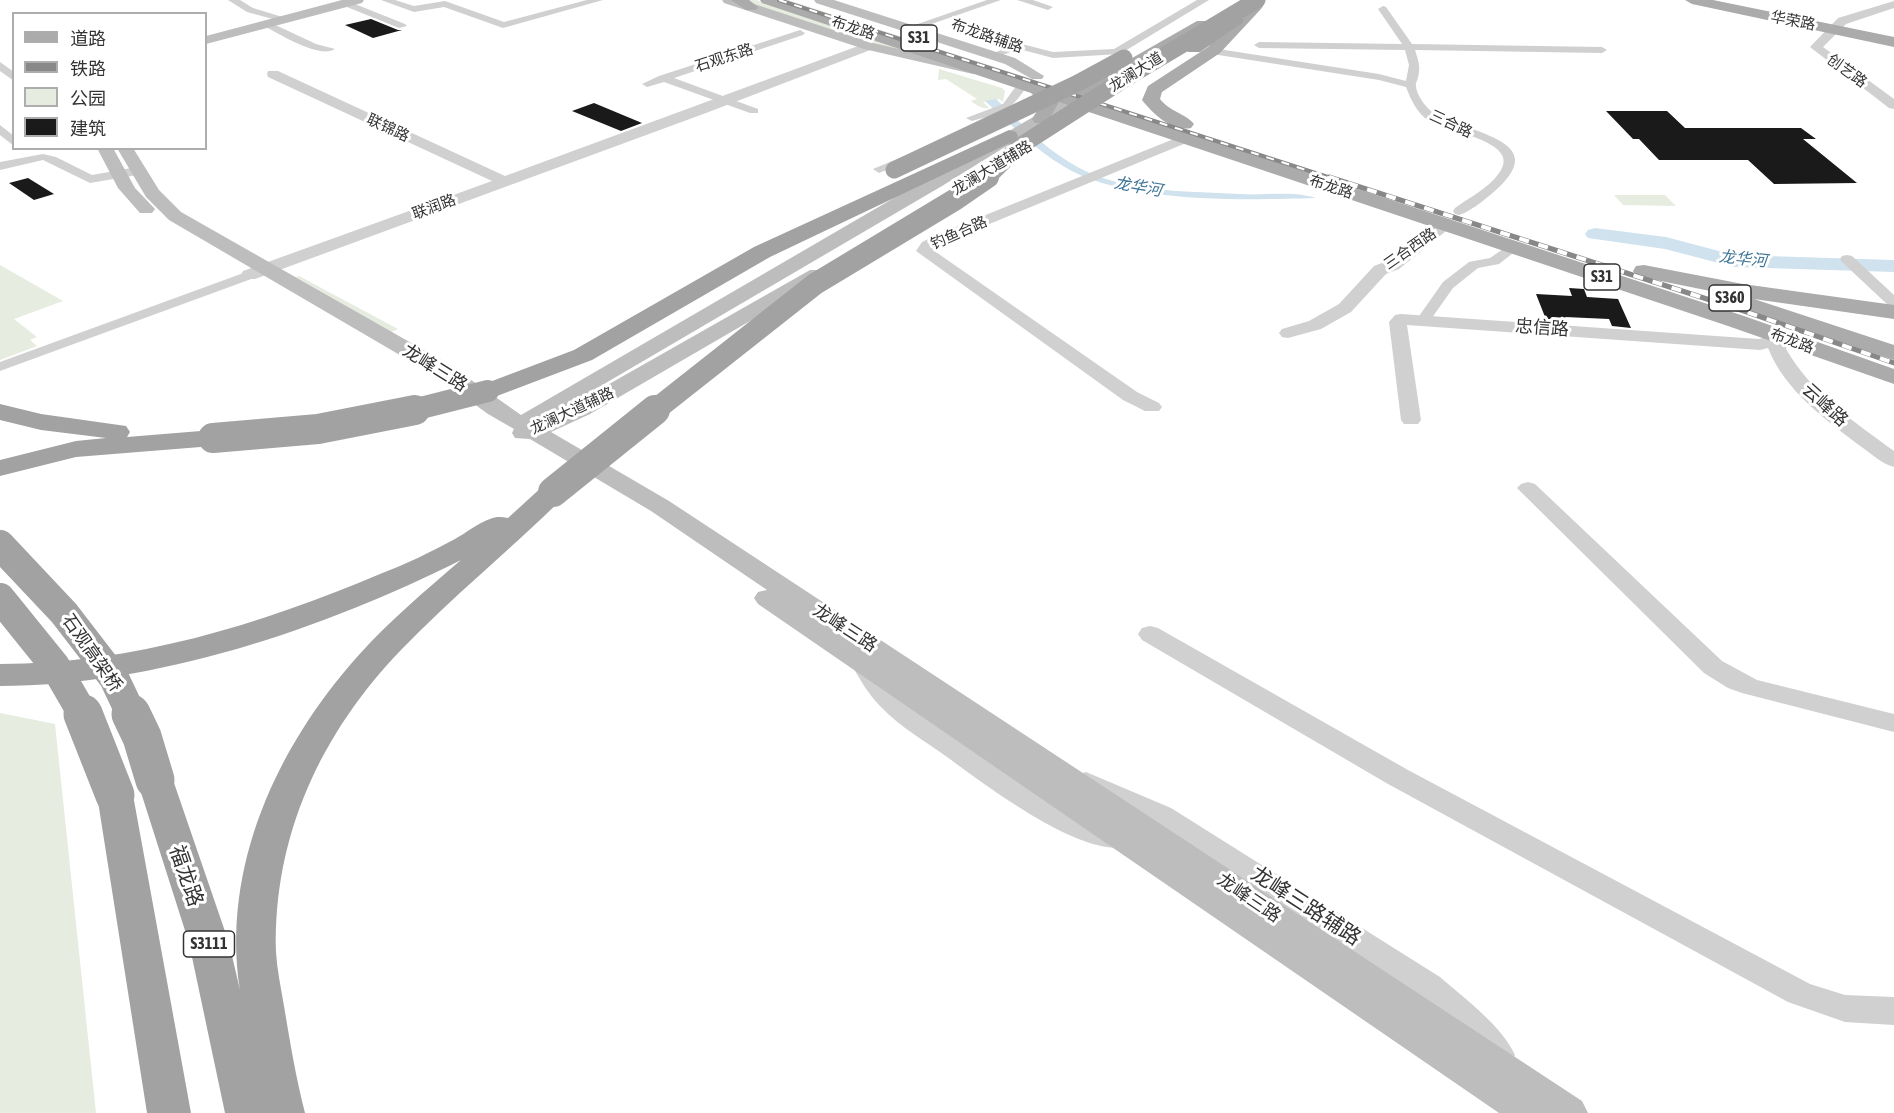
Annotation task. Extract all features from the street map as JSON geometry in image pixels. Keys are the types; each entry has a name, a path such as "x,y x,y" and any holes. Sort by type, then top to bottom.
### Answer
{"highway":[{"path":"0,468 76,449 280,434 348,424 487,396 572,365 648,333 717,292 859,189 915,160 1248,2"},
{"name":"龙澜大道","path":"1015,142 1123,80 1248,2"},
{"path":"722,356 804,306 885,264 937,232 1027,162 1117,97 1196,45"},
{"path":"487,396 583,355 762,252 1015,142"},
{"path":"283,1113 273,1073 255,949 265,856 281,807 303,760 326,722 368,666 389,643 507,537 553,492 815,284 984,181 1015,142"},
{"path":"0,412 84,429 213,438"},
{"path":"0,675 22,676 87,670 149,661 201,649 326,607 420,568 471,543 553,492"},
{"name":"石观高架桥","path":"0,545 64,613 114,678 142,737 155,780"},
{"name":"石观高架桥","path":"0,598 44,649 78,701 104,759 115,795 128,862 169,1113"},
{"name":"福龙路","path":"155,780 209,944 247,1113"}],"main road":[{"name":"布龙路辅路","path":"729,0 869,46 992,75"},
{"name":"布龙路","path":"767,0 992,75 1031,82 1088,99 1154,114 1185,131 1361,196 1452,218 1644,271 1894,353"},
{"name":"布龙路","path":"801,0 824,4 987,56 1031,82"},
{"path":"809,0 824,4"},
{"name":"华荣路","path":"1692,0 1894,37"},
{"name":"华荣路","path":"1721,0 1894,42"},
{"path":"207,39 350,1"},
{"path":"207,39 269,25 350,1"},
{"path":"1185,131 1157,108 1151,100 1151,95 1196,45 1248,2"},
{"name":"龙澜大道辅路","path":"524,430 562,397 889,210 1015,142 1060,126 1116,73 1196,45 1248,2"},
{"name":"龙澜大道辅路","path":"524,430 582,409 740,320 912,217 1015,142 1040,119 1088,99 1138,74 1248,2"},
{"name":"布龙路辅路","path":"824,4 911,28 987,56"},
{"path":"964,64 987,56"},
{"path":"1031,82 1104,77 1116,73"},
{"path":"1138,74 1133,81 1134,95 1140,106 1154,114"},
{"path":"1031,82 1051,102 1040,119"},
{"name":"布龙路","path":"1088,99 1134,121 1185,131 1415,197 1512,247 1784,337 1894,377"},
{"path":"1060,126 1092,117 1134,121"},
{"name":"龙峰三路","path":"106,150 118,175 142,206 185,237 258,272 442,370 487,396 524,430 575,455 660,506 1058,771 1527,1098"},
{"name":"龙峰三路","path":"126,150 152,194 175,216 258,272 524,430 661,526 1125,839 1527,1098 1569,1113"},
{"path":"889,210 912,217"},
{"path":"1626,284 1644,271 1743,291 1894,313"},
{"path":"1784,337 1852,316 1894,313"},
{"path":"1784,337 1814,340 1845,336 1865,329 1894,327"},
{"path":"487,396 508,406 543,404 562,397"},
{"path":"575,455 564,443 563,434 568,424 582,409"}],"street":[{"path":"233,0 250,10 284,19"},
{"path":"386,0 411,8 445,4 500,25 598,0"},
{"path":"911,28 996,0"},
{"path":"1022,0 1048,7"},
{"path":"987,56 1018,46 1053,55 1113,53 1204,0"},
{"path":"350,1 402,26"},
{"name":"创艺路","path":"1894,4 1842,21 1818,45 1817,49 1894,105"},
{"path":"1154,29 1196,45 1379,76 1410,85 1414,62 1408,48 1383,9"},
{"path":"269,25 314,47 330,49"},
{"name":"石观东路","path":"647,84 800,33"},
{"path":"1259,45 1602,50"},
{"name":"联润路","path":"0,367 869,46"},
{"path":"0,64 12,79"},
{"name":"联锦路","path":"273,74 503,181"},
{"path":"663,78 754,111"},
{"path":"879,169 980,123 984,120 983,115 1007,106 1031,82"},
{"name":"三合路","path":"1410,85 1419,105 1427,114 1452,127 1497,143 1506,150 1510,160 1506,173 1452,218"},
{"path":"0,128 12,141"},
{"name":"钓鱼合路","path":"1152,407 1130,396 924,251 928,245 946,237 1094,177 1185,131"},
{"path":"0,159 22,152 20,150"},
{"path":"0,166 43,157 52,159 90,179 137,171"},
{"name":"三合西路","path":"1288,333 1315,325 1345,308 1380,270 1393,265 1452,218"},
{"path":"1424,319 1448,285 1474,265 1494,261 1512,247"},
{"path":"1852,263 1894,303"},
{"name":"忠信路","path":"1411,420 1398,322 1406,318 1760,345 1784,337"},
{"name":"云峰路","path":"1784,337 1778,345 1778,350 1803,387 1833,414 1894,461"},
{"path":"1528,488 1713,667 1725,675 1751,687 1894,723"},
{"path":"1150,634 1398,777 1799,993 1837,1009 1868,1013 1894,1011"}],"green space":[{"path":"744,0 756,0 937,60 815,27"},
{"path":"783,0 788,0 1063,89 1060,90"},
{"path":"939,69 1002,88 1005,91 1003,102 999,99 983,102 989,108 979,106 971,101 977,99 946,79 938,80"},
{"path":"1614,195 1665,195 1676,206 1623,205"},
{"path":"0,265 63,301 14,319 37,337 30,340 37,346 0,360"},
{"path":"299,276 398,329 391,332 296,277"},
{"path":"0,713 55,724 96,1113 0,1113"}],"water":[{"path":"996,99 1059,156 1108,180 1174,191 1287,194 1316,198 1186,197 1118,187 1088,178 1063,166 1042,152 985,101"}],"building":[{"path":"371,19 402,30 373,38 345,25"},
{"path":"594,103 642,123 621,131 572,111"},
{"path":"1606,111 1667,111 1685,128 1801,128 1816,139 1803,139 1857,183 1774,184 1748,160 1659,160 1639,139 1633,139"},
{"path":"28,178 54,194 34,200 9,183"},
{"path":"1569,288 1584,289 1587,297 1618,299 1631,328 1612,326 1609,319 1565,317 1568,323 1547,322 1536,294 1572,296"}],"waterway":[{"name":"龙华河","path":"1595,234 1666,243 1734,261 1894,266"}],"railway":[{"path":"779,0 1334,179"},
{"path":"1329,177 1741,310 1894,363"}]}
